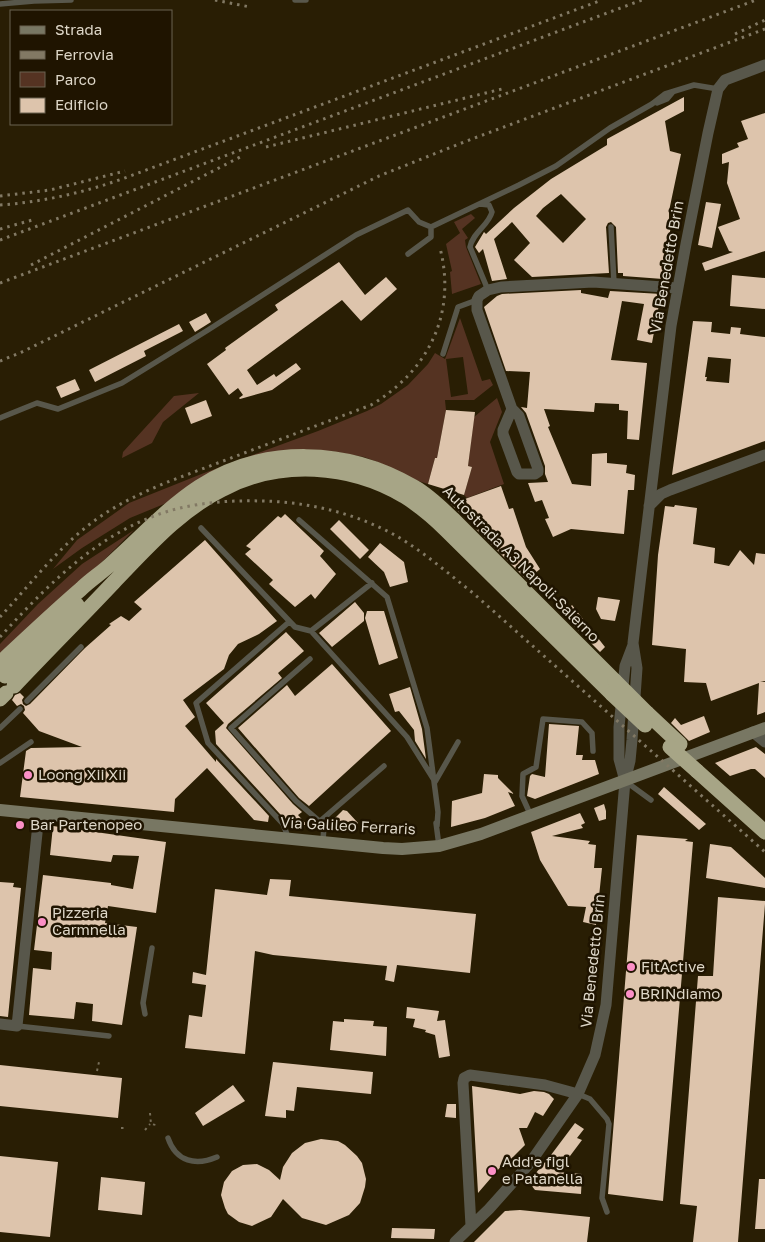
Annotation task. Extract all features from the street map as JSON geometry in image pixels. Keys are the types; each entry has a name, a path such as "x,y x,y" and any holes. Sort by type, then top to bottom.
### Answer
{"highway":[{"name":"Autostrada A3 Napoli-Salerno","path":"117,569 181,516 213,494 234,483 257,476 285,470 317,470 345,473 391,489 430,515 675,746 765,820"},
{"path":"5,683 82,588 117,569"},
{"path":"5,683 117,569"},
{"name":"Autostrada A3 Napoli-Salerno","path":"701,769 765,832"}],"main road":[{"name":"Via Galileo Ferraris","path":"0,810 323,843 393,848 439,846 482,834 759,730"}],"street":[{"path":"718,89 726,80 765,66"},
{"name":"Via Benedetto Brin","path":"459,1240 530,1163 578,1094 595,1055 606,1005 624,781 619,759 619,727 625,666 634,643 649,506 677,288 718,89"},
{"path":"512,409 503,434 517,472 519,474 535,474 538,472 538,469 519,416 512,409 477,310 479,296 488,290 501,286 593,282 677,288"},
{"path":"649,506 661,494 670,490 765,455"},
{"path":"759,730 765,742"},
{"path":"0,1024 17,1026 38,814"},
{"path":"472,1226 464,1078 470,1075 545,1085 578,1094"}],"lane":[{"path":"0,4 71,0"},
{"path":"295,0 306,0"},
{"path":"0,418 37,403 58,408 122,383 356,234 408,210 419,222 431,227 556,166 610,128 652,104 665,94 694,86 718,89"},
{"path":"478,204 489,206 492,212 489,220 476,232 470,246 488,290"},
{"path":"408,254 431,237 431,227"},
{"path":"611,227 614,283"},
{"path":"442,354 458,307 477,300"},
{"path":"299,520 387,597 428,728 437,800 439,846"},
{"path":"201,528 289,622 295,627 311,631 407,737 435,782"},
{"path":"311,631 372,583"},
{"path":"289,622 196,703 208,744 278,818 283,824 289,840"},
{"path":"27,701 81,647"},
{"path":"310,659 231,728 296,801 324,825 323,843"},
{"path":"0,728 20,709"},
{"path":"531,816 522,796 523,774 536,767 543,719 582,722 592,733 593,751"},
{"path":"0,763 32,742"},
{"path":"435,782 458,742"},
{"path":"319,822 384,766"},
{"path":"624,781 651,800"},
{"path":"145,1014 143,1003 152,948"},
{"path":"17,1026 109,1036"},
{"path":"578,1094 590,1099 607,1119 611,1129 602,1198 607,1212"},
{"path":"168,1138 174,1149 183,1158 188,1160 201,1162 217,1156"}],"path":[{"path":"98,1071 99,1062"},
{"path":"150,1113 151,1124"},
{"path":"151,1124 156,1125"},
{"path":"145,1130 151,1124"},
{"path":"122,1128 127,1128"}],"green space":[{"path":"471,214 475,218 462,229 468,238 465,240 466,247 481,284 452,294 450,272 452,271 446,244 460,233 454,222"},
{"path":"460,318 482,381 490,379 493,385 474,400 445,400 446,410 437,458 435,458 428,484 412,479 364,457 330,451 169,502 130,518 53,569 77,540 129,503 367,411 381,404 408,385 428,364 435,353 445,359","holes":["463,357 468,394 451,397 446,359"]},
{"path":"199,393 163,422 152,443 122,458 123,452 174,396"},
{"path":"497,398 502,412 490,442 504,484 467,498 464,495 472,467 468,466 474,417"},
{"path":"134,530 98,566 0,654 0,644 38,604 82,564"}],"building":[{"path":"684,97 684,111 665,121 670,151 681,154 669,211 669,225 671,225 663,279 623,276 623,273 618,273 616,227 611,222 606,227 609,273 532,277 514,260 530,243 512,222 494,239 507,279 492,281 483,249 479,253 475,247 484,232 486,234 514,208 551,179 607,145 607,139","holes":["561,194 586,219 563,243 536,216"]},
{"path":"765,113 765,251 705,271 702,263 733,252 729,251 718,227 740,219 727,183 729,162 722,164 722,154 739,147 737,143 748,139 741,121"},
{"path":"706,202 721,204 712,248 698,245"},
{"path":"339,262 365,295 386,277 397,289 361,321 342,300 247,370 257,385 274,374 276,377 296,363 301,369 272,390 240,399 243,395 238,388 229,395 207,364 226,350 225,348 278,310 275,305"},
{"path":"732,275 765,278 765,309 730,306"},
{"path":"581,290 581,293 608,298 610,291 661,294 652,343 637,340 644,304 622,301 611,360 647,363 639,440 627,439 628,411 619,410 619,404 595,403 594,412 544,409 550,426 548,427 572,484 591,486 592,454 607,453 607,463 627,465 626,473 635,475 634,490 628,490 624,534 571,529 553,537 545,519 549,518 542,500 535,502 528,483 548,482 545,466 526,413 521,407 527,408 530,372 506,371 484,307 502,294"},
{"path":"206,313 211,322 195,332 189,322"},
{"path":"693,321 712,322 711,332 730,334 731,327 741,328 740,334 765,337 765,441 672,475","holes":["708,357 731,359 729,383 706,381"]},
{"path":"179,324 183,331 144,351 146,356 95,382 89,370"},
{"path":"75,379 80,390 61,398 56,387"},
{"path":"206,400 212,416 191,424 185,408"},
{"path":"446,410 475,412 468,466 472,467 464,495 428,484 435,458 437,458"},
{"path":"501,486 509,509 513,508 526,547 540,569 527,580 476,529 468,512 461,514 451,504"},
{"path":"675,505 697,508 693,544 715,548 714,563 729,566 740,550 754,565 756,553 765,554 765,681 760,682 765,682 765,712 757,715 759,683 711,701 706,683 684,682 686,649 652,645 658,555 665,506 674,507"},
{"path":"285,514 324,551 320,556 336,574 315,599 311,594 295,607 269,584 273,580 245,554 251,549 246,546 278,516 281,518"},
{"path":"339,520 369,550 360,559 330,529"},
{"path":"205,540 277,621 259,634 238,644 229,655 224,669 183,700 195,717 185,726 216,762 216,759 269,816 268,822 254,820 207,768 175,799 174,812 20,797 26,751 31,748 82,747 39,731 23,713 25,710 24,706 21,704 17,706 12,700 15,695 20,693 24,697 22,700 23,704 26,706 30,704 85,648 111,625 109,624 121,616 129,621 142,609 134,602"},
{"path":"380,543 404,562 408,582 390,587 384,572 368,557"},
{"path":"598,597 620,600 615,621 601,619 596,609"},
{"path":"355,602 364,613 364,621 332,647 319,633"},
{"path":"572,605 605,647 600,652 563,615"},
{"path":"367,611 384,611 398,658 379,665 365,618"},
{"path":"286,632 304,651 278,673 282,678 228,724 226,728 302,812 298,815 307,825 290,825 216,744 215,731 224,723 206,703"},
{"path":"332,664 391,731 309,806 299,798 238,728 287,685 295,696"},
{"path":"410,687 422,729 426,759 415,741 414,730 399,711 395,712 389,694"},
{"path":"704,716 710,732 689,741 671,723 675,718 681,725"},
{"path":"549,724 579,726 576,755 583,755 582,760 595,760 599,774 535,799 527,796 530,776 532,774 545,777"},
{"path":"756,747 765,754 765,778 755,769 730,776 715,763"},
{"path":"484,774 498,775 498,778 514,794 508,792 515,806 485,818 451,827 452,801 482,793"},
{"path":"664,787 706,824 699,830 658,794"},
{"path":"604,804 606,819 599,821 594,808"},
{"path":"343,810 347,811 358,823 349,832 337,829 332,824 334,819"},
{"path":"580,813 585,823 581,825 583,828 552,836 590,841 588,844 596,845 594,868 602,868 596,925 583,922 586,907 568,906 540,860 531,832"},
{"path":"53,826 166,842 156,913 108,906 105,923 137,927 122,1025 92,1021 93,1004 76,1002 74,1019 29,1015 33,968 51,970 52,952 34,950 43,875 111,883 111,885 133,889 139,856 113,855 111,862 50,855"},
{"path":"637,835 688,839 685,841 693,842 663,1201 608,1194"},
{"path":"710,844 731,847 765,878 765,888 706,878"},
{"path":"270,879 291,880 289,896 476,914 470,973 397,965 394,982 385,980 387,966 273,955 255,951 245,1054 185,1048 189,1015 202,1017 206,985 192,983 193,972 206,975 215,889 267,895"},
{"path":"0,882 14,883 13,887 21,888 8,1017 0,1016"},
{"path":"718,897 765,901 765,904 738,1242 693,1242 697,1206 680,1204 698,976 713,976"},
{"path":"407,1007 439,1011 437,1021 445,1020 450,1056 439,1058 435,1035 425,1032 426,1030 413,1027 415,1019 406,1018"},
{"path":"344,1019 374,1021 373,1026 387,1027 386,1056 330,1050 333,1021 344,1022"},
{"path":"273,1062 373,1072 371,1094 297,1087 294,1111 286,1110 286,1118 265,1116"},
{"path":"0,1065 122,1078 118,1118 0,1106"},
{"path":"233,1085 245,1101 203,1126 195,1113"},
{"path":"472,1086 520,1094 534,1091 544,1092 554,1099 543,1116 535,1112 527,1128 519,1128 525,1145 504,1166 503,1164 478,1193"},
{"path":"447,1104 456,1104 456,1118 445,1117"},
{"path":"575,1123 584,1129 577,1138 582,1140 558,1172 582,1174 581,1194 535,1190 530,1180"},
{"path":"321,1139 338,1141 345,1145 362,1163 366,1179 365,1187 360,1203 349,1215 326,1225 302,1218 283,1199 271,1217 252,1226 239,1222 228,1214 221,1195 224,1182 232,1171 243,1165 257,1164 269,1170 280,1180 283,1167 292,1153 305,1143"},
{"path":"0,1156 58,1162 50,1237 0,1232"},
{"path":"101,1177 145,1182 142,1215 98,1210"},
{"path":"759,1179 765,1179 765,1229 755,1229"},
{"path":"520,1210 590,1217 587,1242 474,1242 505,1211"},
{"path":"392,1228 435,1229 434,1239 391,1238"}],"railway":[{"path":"215,0 250,7"},
{"path":"0,205 62,196 122,179 602,0"},
{"path":"0,240 642,0"},
{"path":"0,283 756,0"},
{"path":"735,34 765,20"},
{"path":"0,361 22,352 379,176 464,142 765,29"},
{"path":"266,147 502,89"},
{"path":"31,265 244,155"},
{"path":"0,196 50,190 125,171"},
{"path":"0,229 36,219"},
{"path":"0,617 63,548 85,528 113,508 165,483 371,405 391,391 422,358 441,318 444,296 444,272 440,248"},
{"path":"0,637 70,567 110,538 154,516 194,505 235,501 280,502 334,511 368,522 400,538 437,564 473,593 765,852"}],"place":[{"name":"Loong Xii Xii","path":"28,775"},
{"name":"Bar Partenopeo","path":"20,825"},
{"name":"Pizzeria Carmnella","path":"42,922"},
{"name":"FitActive","path":"631,967"},
{"name":"BRINdiamo","path":"630,994"},
{"name":"Add'e figl e Patanella","path":"492,1171"}]}
